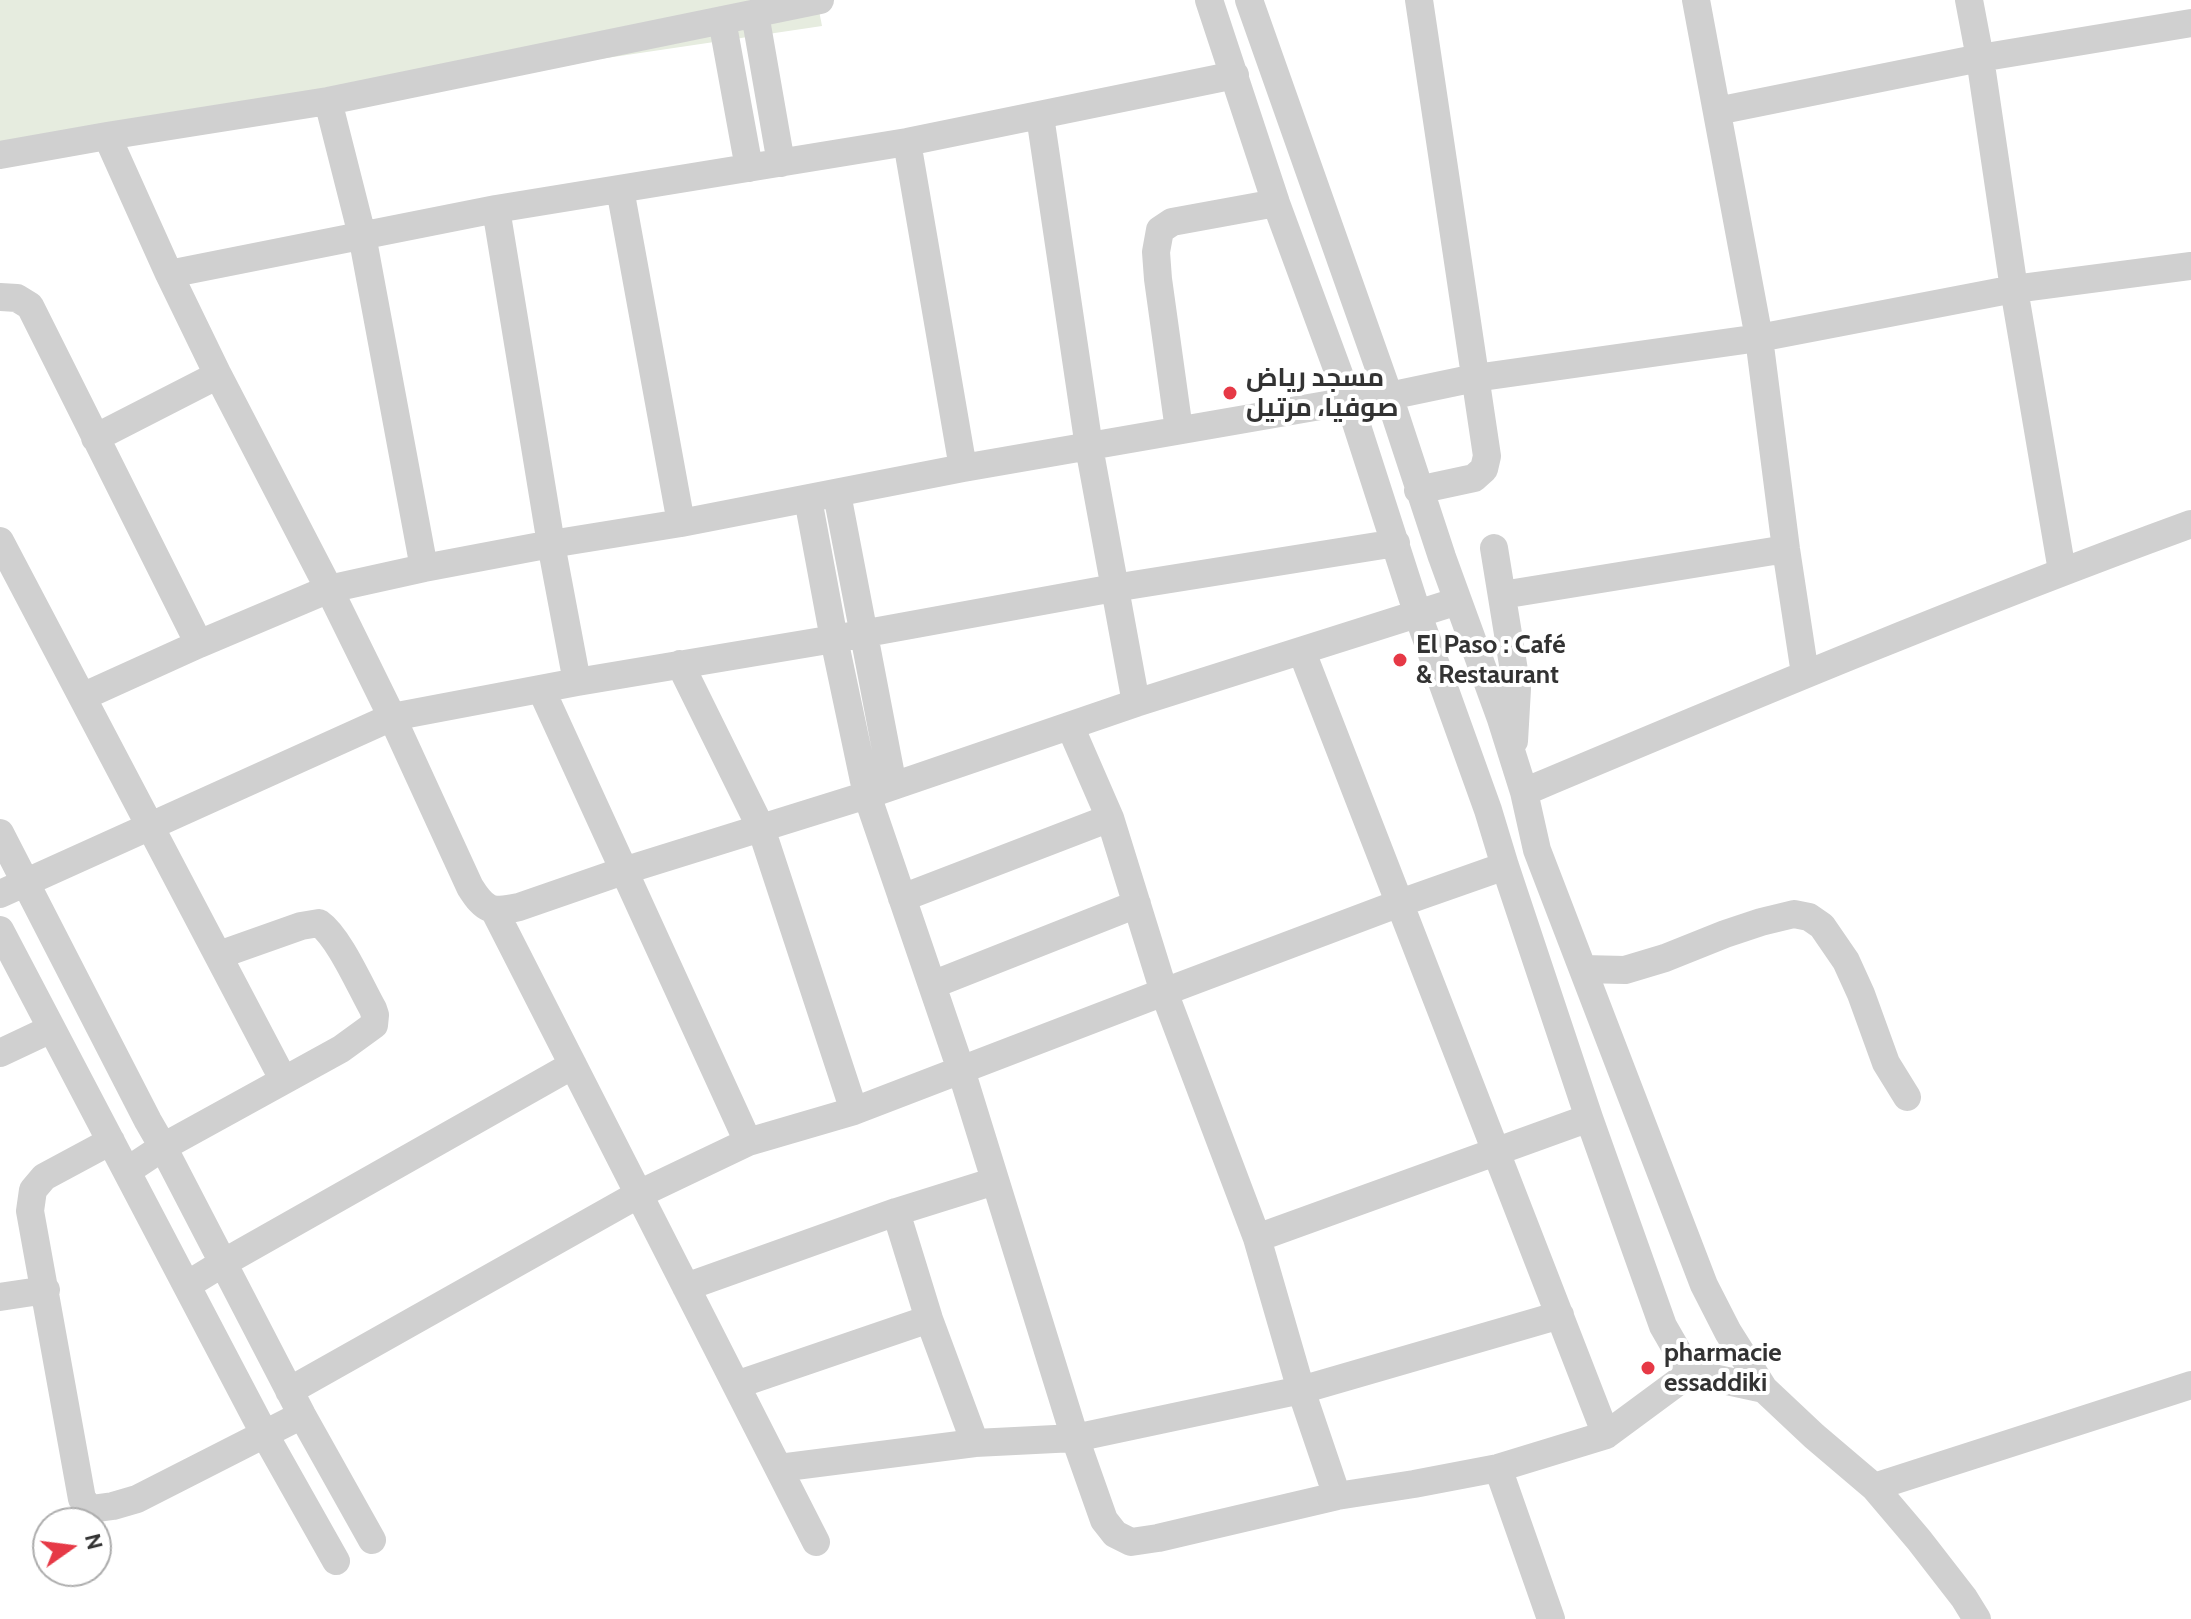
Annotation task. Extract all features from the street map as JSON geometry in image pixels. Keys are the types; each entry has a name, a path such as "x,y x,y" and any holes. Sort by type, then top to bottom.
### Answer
{"street":[{"path":"0,155 328,101 820,0"},
{"path":"1209,0 1276,203 1349,401 1418,615 1488,810 1589,1118 1663,1326 1690,1373 1764,1389"},
{"path":"1249,0 1389,396 1418,490 1513,754 1537,850 1704,1285 1728,1332 1764,1389 1874,1487 1946,1575 1977,1619"},
{"path":"1418,490 1474,478 1484,469 1487,456 1419,0"},
{"path":"1696,0 1759,338 1805,674"},
{"path":"1969,0 2062,571"},
{"path":"755,14 781,163"},
{"path":"722,20 749,168"},
{"path":"1717,111 1980,58 2191,23"},
{"path":"169,274 496,209 907,142 1235,75"},
{"path":"328,101 362,235 424,568"},
{"path":"1040,116 1089,447 1136,703"},
{"path":"107,136 169,274 392,717 470,887 479,902 494,910 519,907 623,871 880,791 1136,703 1458,601"},
{"path":"907,142 963,468"},
{"path":"620,189 681,523"},
{"path":"1179,430 1158,279 1156,252 1160,230 1172,222 1276,203"},
{"path":"496,209 577,682"},
{"path":"82,697 329,589 424,568 681,523 963,468 1389,396 1475,378 1759,338 2014,289 2191,266"},
{"path":"0,297 17,298 30,306 199,644"},
{"path":"95,438 218,375"},
{"path":"837,494 863,633 880,791"},
{"path":"808,499 834,639 880,791 902,898 961,1070 1075,1438 1104,1520 1115,1534 1131,1542 1158,1538 1337,1496 1498,1468 1606,1435 1690,1373"},
{"path":"1524,792 1805,674 2062,571 2191,524"},
{"path":"0,541 283,1079"},
{"path":"0,894 392,717 1114,588 1396,543"},
{"path":"1494,548 1517,689 1513,754"},
{"path":"1502,595 1786,549"},
{"path":"1302,652 1606,1435"},
{"path":"680,664 761,828 854,1111"},
{"path":"541,689 748,1142"},
{"path":"1070,726 1110,818 1164,992 1257,1238 1301,1390 1337,1496"},
{"path":"902,898 1110,818"},
{"path":"0,833 295,1403 372,1540"},
{"path":"111,1141 44,1177 33,1190 30,1211 78,1485 82,1499 91,1509 137,1499 265,1435 295,1403 639,1194 748,1142 854,1111 1505,866"},
{"path":"932,985 1137,904"},
{"path":"494,910 816,1542"},
{"path":"1583,969 1625,970 1761,922 1794,914 1809,917 1822,926 1846,961 1886,1063 1907,1097"},
{"path":"127,1171 163,1147 341,1049 369,1030 375,1020 373,1009 338,946 319,923 301,926 219,955"},
{"path":"0,930 265,1435 336,1561"},
{"path":"0,1053 51,1029"},
{"path":"187,1285 573,1065"},
{"path":"1257,1238 1589,1118"},
{"path":"686,1287 896,1212 995,1181"},
{"path":"896,1212 929,1319 975,1443"},
{"path":"0,1297 46,1290"},
{"path":"779,1468 975,1443 1075,1438 1301,1390 1560,1315"},
{"path":"736,1385 929,1319"},
{"path":"1874,1487 2191,1385"},
{"path":"1498,1468 1551,1619"}],"shaded area":[{"path":"0,0 817,0 822,26 0,148"}],"place":[{"name":"مسجد رياض صوفيا، مرتیل","path":"1230,393"},
{"name":"El Paso : Café & Restaurant","path":"1400,660"},
{"name":"pharmacie essaddiki","path":"1648,1368"}]}
